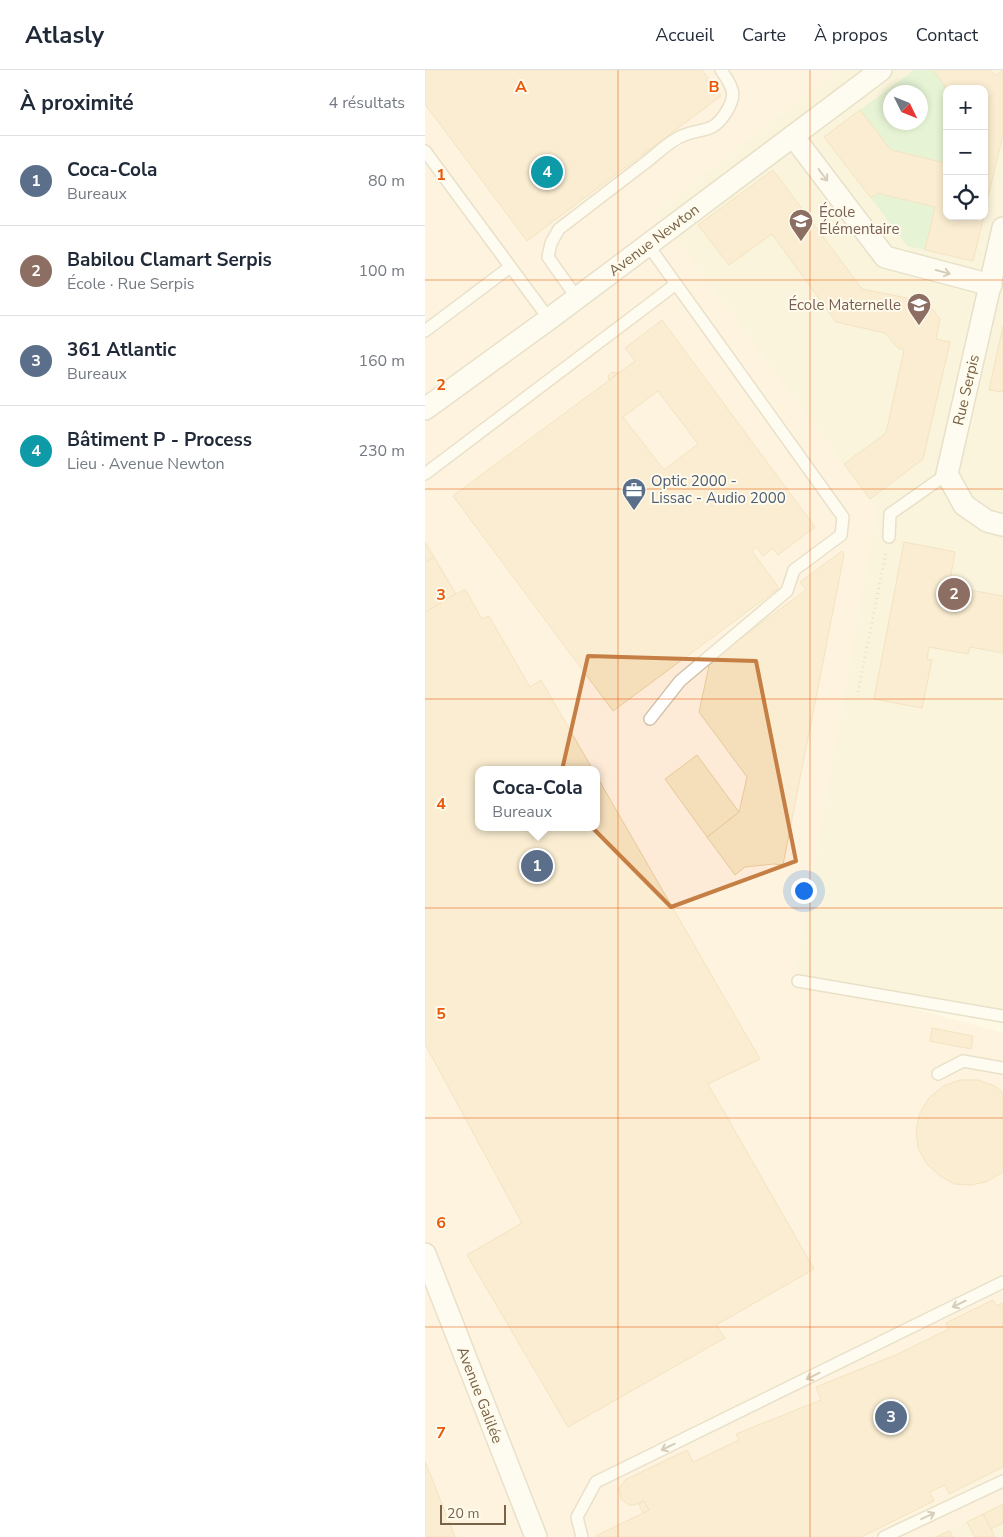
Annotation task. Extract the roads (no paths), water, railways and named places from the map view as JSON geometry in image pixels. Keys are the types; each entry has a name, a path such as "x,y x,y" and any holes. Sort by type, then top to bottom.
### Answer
{"street":[{"name":"Avenue Newton","path":"425,408 549,319 881,70"},
{"path":"793,136 885,257 991,285"},
{"name":"Rue Serpis","path":"947,474 1003,228"},
{"path":"947,474 964,505 987,521 1003,525"},
{"name":"Avenue Galilée","path":"425,1254 536,1537"}],"lane":[{"path":"577,298 548,257 551,243 559,229 681,136 707,131 718,123 726,114 733,100 731,84 721,70"},
{"path":"425,151 549,319"},
{"path":"648,245 843,517 841,535 794,570 787,591 680,681 650,720"},
{"path":"425,331 510,267"},
{"path":"425,474 676,284"},
{"path":"889,537 890,514 947,474"},
{"path":"798,981 1003,1016"},
{"path":"939,1074 963,1061 1003,1068"},
{"path":"582,1537 577,1517 596,1482 1003,1282"},
{"path":"884,1537 1003,1481"}],"place":[{"name":"Bâtiment P - Process","path":"547,172"},
{"name":"École Élémentaire","path":"801,242"},
{"name":"École Maternelle","path":"919,326"},
{"name":"Optic 2000 - Lissac - Audio 2000","path":"634,511"},
{"name":"Babilou Clamart Serpis","path":"954,594"},
{"name":"Coca-Cola","path":"537,866"},
{"name":"361 Atlantic","path":"891,1417"}]}
